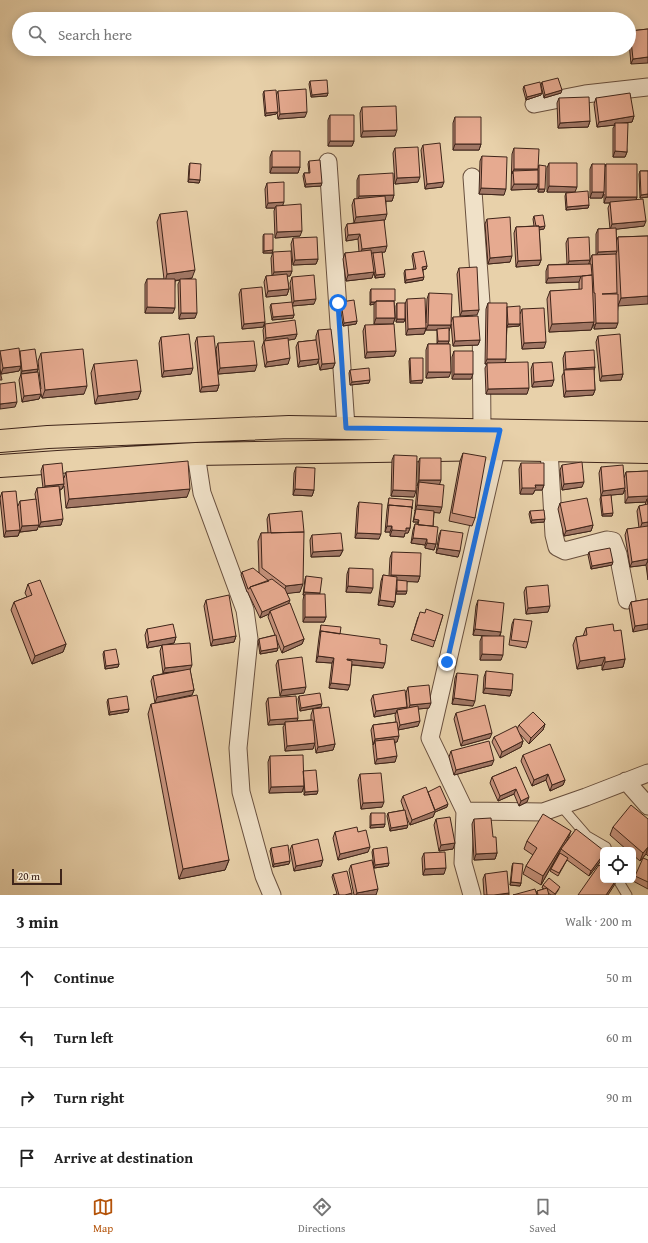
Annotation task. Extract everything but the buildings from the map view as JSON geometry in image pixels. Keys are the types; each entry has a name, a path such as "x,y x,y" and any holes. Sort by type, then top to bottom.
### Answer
{"main road":[{"path":"0,441 56,436 282,427 346,428 493,436 549,450 648,452"},
{"path":"0,466 493,436 648,433"}],"street":[{"path":"534,104 585,94 648,87"},
{"path":"328,162 346,428"},
{"path":"472,178 493,436 430,738 465,811 463,863 472,895"},
{"path":"549,450 554,535 557,547 565,550 607,540 613,541 618,554 627,600"},
{"path":"196,454 202,493 245,610 249,639 238,748 241,792 264,876 272,895"},
{"path":"465,811 544,812 648,773"},
{"path":"626,781 648,806"}],"lane":[{"path":"561,806 587,836 604,847"},
{"path":"620,883 627,895"}],"route":[{"path":"338,303 346,428 500,430 497,449 447,662"}]}
